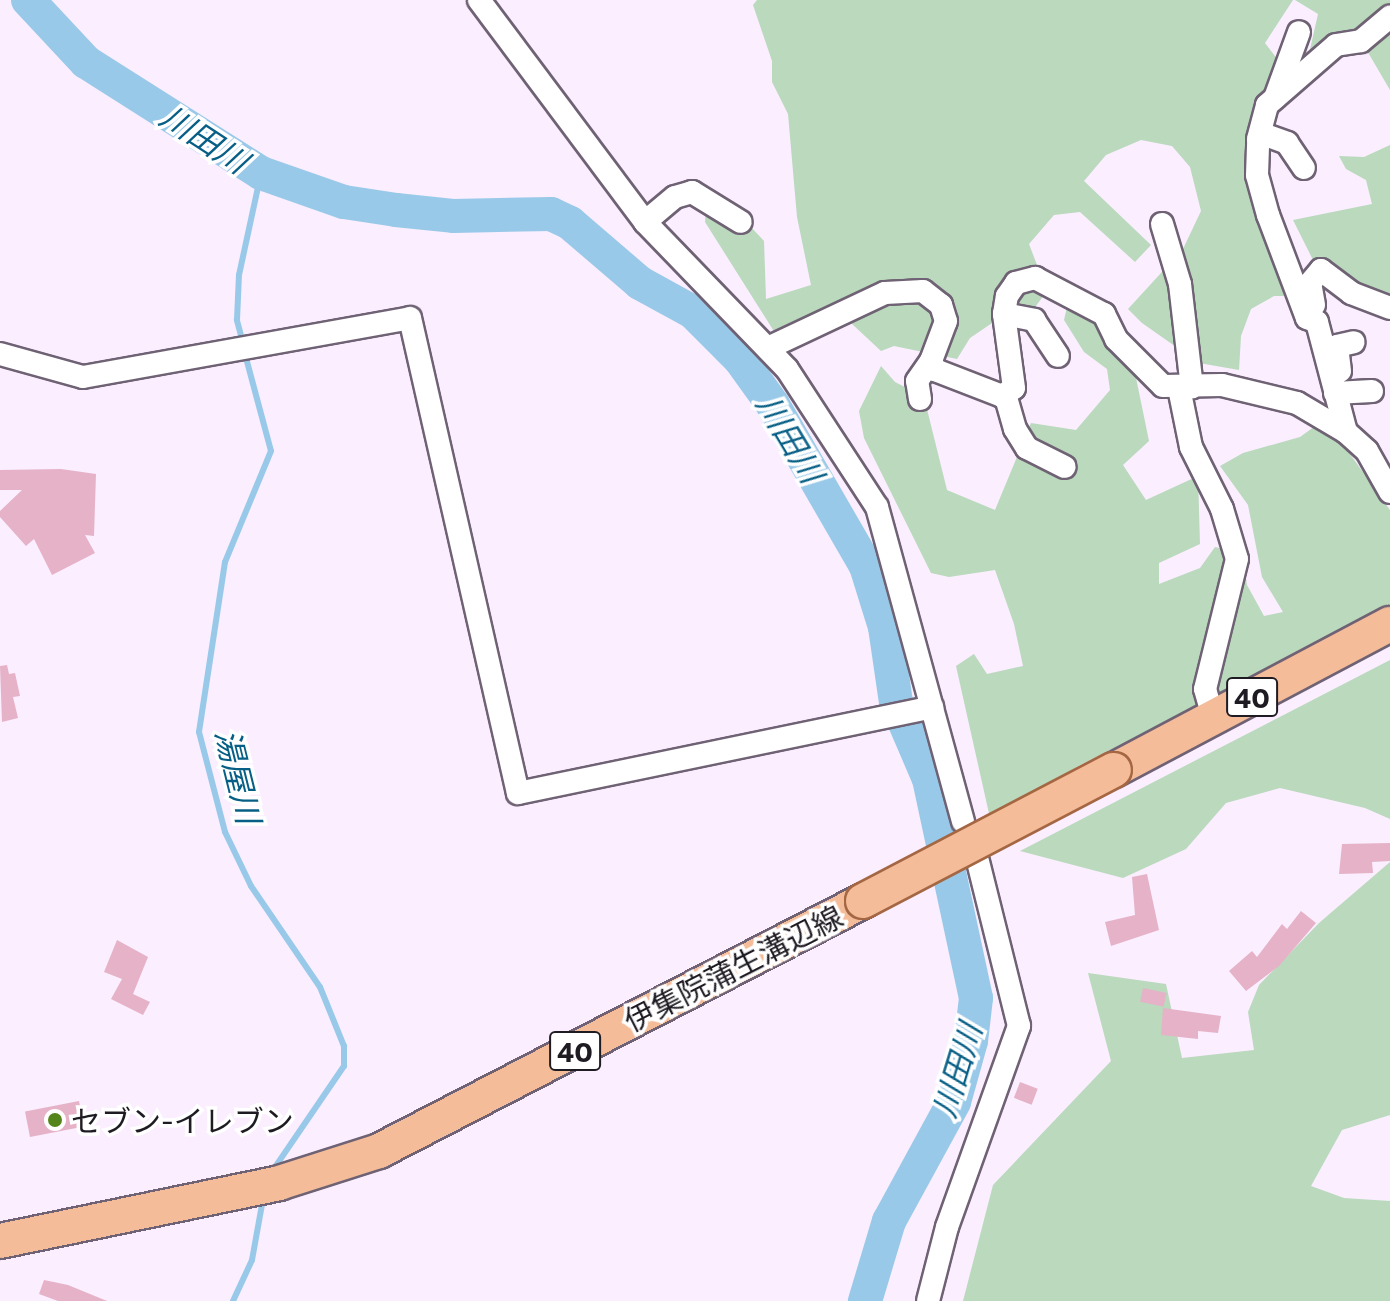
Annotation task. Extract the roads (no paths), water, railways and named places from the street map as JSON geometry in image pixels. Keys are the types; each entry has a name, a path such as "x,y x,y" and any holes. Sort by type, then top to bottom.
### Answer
{"main road":[{"name":"伊集院蒲生溝辺線","path":"0,1241 279,1183 353,1160 420,1131 1390,624"}],"street":[{"path":"479,0 645,222 787,369 877,507 963,821"},
{"path":"1339,393 1257,175 1260,133 1267,105 1336,45 1361,41 1390,17"},
{"path":"1274,99 1299,32"},
{"path":"1260,133 1287,143 1304,168"},
{"path":"645,222 675,197 692,192 741,222"},
{"path":"1162,224 1180,284 1191,447 1222,509 1237,559 1205,689 1213,717"},
{"path":"1312,320 1310,283 1321,270 1351,293 1390,308"},
{"path":"1005,394 1014,388 1015,367 1004,314 1016,283 1035,278 1104,314 1116,339 1143,372 1163,386 1222,385 1297,403 1346,432 1367,451 1387,478"},
{"path":"768,348 885,293 923,291 941,305 946,321 931,361 917,381 920,399"},
{"path":"1289,303 1312,320"},
{"path":"1004,314 1034,320 1058,356"},
{"path":"0,354 83,377 410,318 518,793 932,707"},
{"path":"1346,432 1339,393 1337,346 1354,342"},
{"path":"931,361 935,370 1005,394"},
{"path":"1339,393 1372,391"},
{"path":"1005,394 1015,429 1027,448 1065,467"},
{"path":"928,1301 947,1227 1019,1026 978,861"}],"waterway":[{"name":"川田川","path":"28,0 86,62 261,173 344,202 453,216 551,214 570,223 640,283 693,312 740,359 773,405 866,566 885,627 896,702 929,779 976,998 971,1041 954,1102 889,1221 865,1301"},
{"name":"湯屋川","path":"243,343 237,320 239,275 261,173"},
{"name":"湯屋川","path":"245,354 271,451 225,562 199,732 225,832 251,886 320,987 344,1046 344,1066 271,1173"},
{"name":"湯屋川","path":"233,1301 252,1260 263,1199"}],"place":[{"name":"セブン-イレブン","path":"55,1120"}]}
